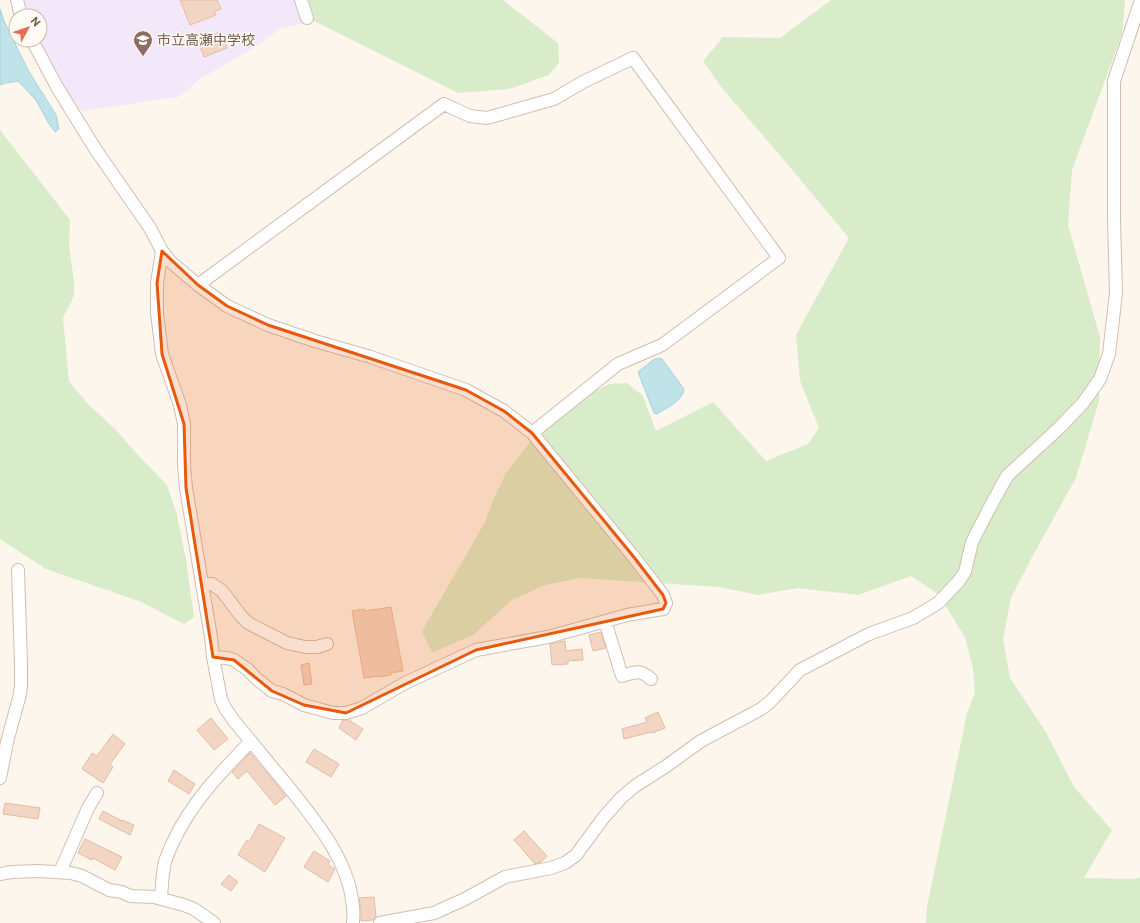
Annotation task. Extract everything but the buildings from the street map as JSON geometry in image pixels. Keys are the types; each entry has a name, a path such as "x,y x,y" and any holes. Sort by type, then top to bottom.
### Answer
{"street":[{"path":"301,0 307,18"},
{"path":"380,923 434,913 465,899 504,877 551,868 565,863 576,854 620,798 635,786 665,767 701,741 761,709 770,702 800,670 869,634 913,618 938,603 958,582 965,572 972,542 1007,476 1058,429 1083,403 1100,380 1109,354 1116,293 1114,220 1114,81 1140,3"},
{"path":"36,48 57,88 150,228 162,251 171,262 198,285 227,306 268,325 315,341 371,357 466,390 504,411 532,433 633,556 663,595 665,600 665,606 663,609 627,614 548,637 476,650 405,683 362,708 346,713 334,713 304,705 282,694 272,691 247,669 234,660 213,657"},
{"path":"198,285 444,104 470,116 487,118 554,99 583,82 633,58 779,258 662,345 618,364 532,433"},
{"path":"162,251 157,283 157,313 162,354 180,405 184,424 184,466 186,488 221,699 234,721 313,817 335,853 345,873 350,891 353,907 353,923"},
{"path":"0,778 7,742 21,687 18,570"},
{"path":"202,584 212,584 222,591 240,616 248,623 287,643 311,647 327,644"},
{"path":"605,621 622,676 637,671 646,674 651,679"},
{"path":"161,898 165,862 182,823 205,790 251,741"},
{"path":"60,872 88,808 97,793"},
{"path":"0,874 38,871 71,873 82,876 109,890 122,892 130,896 150,896 184,905 194,909 214,923"}],"highlighted area":[{"path":"162,251 198,285 227,306 268,325 466,390 504,411 532,433 633,556 663,595 666,603 663,609 476,650 346,713 304,705 272,691 234,660 213,657 186,488 184,424 162,354 157,283"}],"shaded area":[{"name":"市立高瀬中学校","path":"24,0 306,0 309,22 281,28 257,46 198,80 190,89 178,97 82,111 70,96 44,48 48,48 48,8 26,8"}],"green space":[{"path":"309,0 503,0 558,43 559,63 549,75 509,89 458,93 310,19"},
{"path":"831,0 1125,0 1122,34 1072,170 1068,225 1100,337 1099,401 1076,478 1011,598 1003,639 1010,678 1047,734 1074,787 1112,830 1084,878 1134,879 1140,877 1140,923 926,923 927,907 967,713 975,693 973,668 965,637 938,594 911,576 858,595 798,588 758,595 719,587 580,578 545,585 512,600 473,635 432,653 422,631 485,522 493,500 506,473 527,446 560,409 609,384 627,383 643,396 656,431 713,402 766,461 808,444 819,428 800,381 796,335 849,238 721,87 703,61 723,37 780,38"},
{"path":"0,130 70,220 69,246 74,281 74,296 63,318 69,381 87,403 116,430 167,485 177,515 186,560 194,617 184,624 139,601 46,569 0,539"}],"water":[{"path":"0,9 8,29 8,48 17,48 28,70 56,115 59,129 55,132 36,100 18,81 0,85"},
{"path":"659,358 662,359 684,389 681,397 677,401 657,414 654,413 638,372 653,360"}],"place":[{"name":"市立高瀬中学校","path":"143,57"}]}
